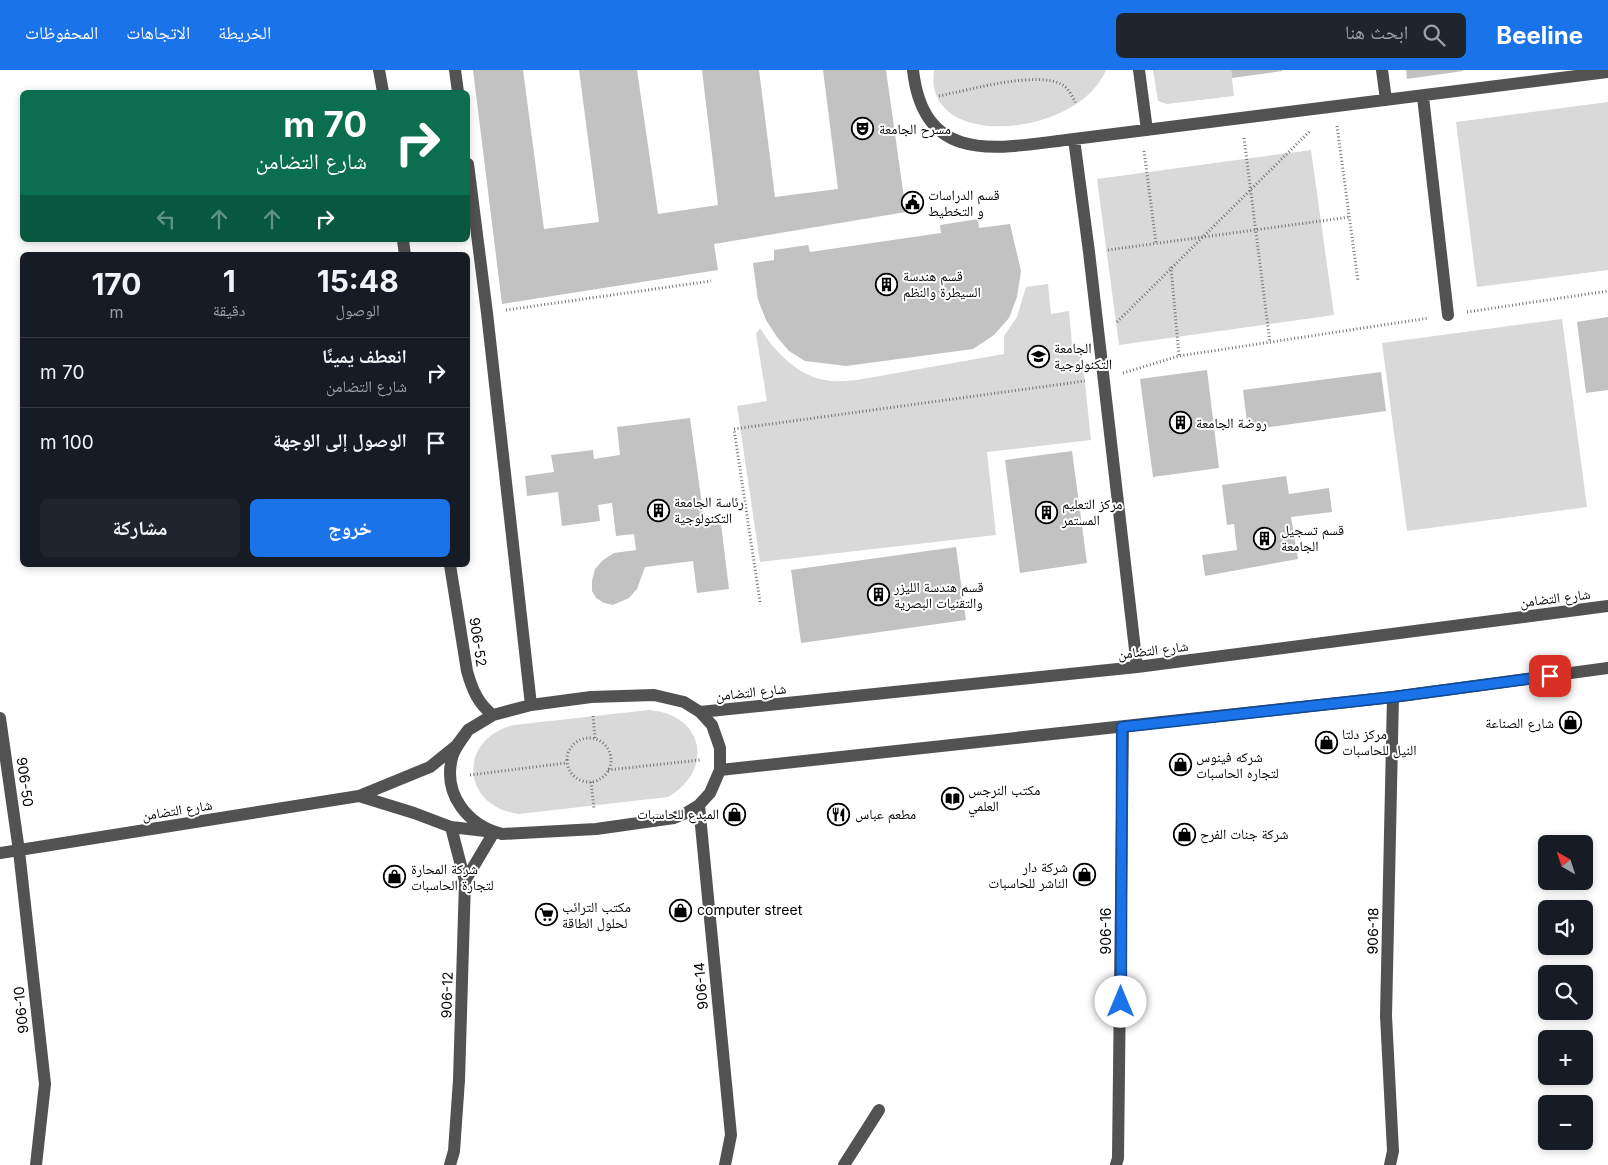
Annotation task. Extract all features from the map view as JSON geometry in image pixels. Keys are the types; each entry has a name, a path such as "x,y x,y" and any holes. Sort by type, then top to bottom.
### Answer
{"street":[{"path":"379,70 382,90"},
{"path":"455,70 458,90"},
{"path":"913,70 924,112 939,132 964,144 987,148 1074,140 1608,72"},
{"path":"1139,70 1144,130"},
{"path":"1382,70 1386,100"},
{"path":"1422,97 1448,315"},
{"path":"1074,140 1089,252 1137,667"},
{"path":"470,179 488,313 530,705"},
{"name":"906-52","path":"450,567 471,687 479,702 493,715"},
{"name":"شارع التضامن","path":"700,712 1137,667 1608,606"},
{"path":"720,764 1122,727 1393,697 1608,668"},
{"name":"شارع التضامن","path":"0,853 359,796 430,767 456,746 468,730 493,715 530,705 591,697 654,695 684,702 700,712 712,725 720,748 720,764 710,793 699,805 674,818 596,829 510,834 451,827 414,812 359,796"},
{"name":"906-18","path":"1390,1165 1393,1151 1386,1016 1393,697"},
{"name":"906-50","path":"0,718 19,851"},
{"name":"906-16","path":"1116,1165 1118,1158 1121,1022 1122,727"},
{"name":"شارع التضامن","path":"468,730 452,755 450,778 455,798 462,811 469,818 494,832"},
{"name":"906-14","path":"699,805 731,1135 725,1165"},
{"name":"906-12","path":"450,1165 454,1151 459,1080 465,881 451,827"},
{"path":"465,881 494,832"},
{"name":"906-10","path":"19,851 44,1084 36,1165"},
{"path":"844,1165 879,1110"}],"path":[{"path":"920,100 1024,76 1046,77 1064,85 1076,104"},
{"path":"1099,340 1334,106"},
{"path":"1334,106 1358,281"},
{"path":"1242,119 1270,343"},
{"path":"1144,130 1156,243"},
{"path":"1089,252 1350,217"},
{"path":"1171,267 1179,356"},
{"path":"488,313 711,281"},
{"path":"760,602 734,429 1103,379 1179,356 1608,291"},
{"path":"595,738 601,741 609,751 611,757 608,770 604,776 591,782 578,779 568,769 566,755 574,743 580,739 595,738"},
{"path":"450,778 566,763"},
{"path":"608,770 720,764"},
{"path":"591,782 596,829"}],"shaded area":[{"path":"934,70 1106,70 1090,93 1066,110 1036,122 1005,126 976,124 952,114 937,96"},
{"path":"1153,70 1231,70 1234,96 1167,104 1158,101"},
{"path":"1608,102 1608,270 1477,287 1456,122"},
{"path":"1311,150 1334,315 1119,345 1097,179"},
{"path":"1048,284 1051,314 1069,311 1073,355 1082,355 1091,440 987,452 996,535 760,562 737,406 767,401 756,334 760,328 773,347 790,364 811,376 836,381 857,380 1004,354 1004,336 1017,317 1026,287"},
{"path":"1562,319 1587,507 1407,531 1382,343"},
{"path":"649,710 668,714 682,721 692,732 697,745 697,759 693,773 683,786 668,797 519,814 500,809 486,799 477,786 473,772 475,757 483,744 495,733 514,725"}],"building":[{"name":"مسرح الجامعة","path":"473,70 523,70 544,229 599,222 579,70 637,70 658,214 718,205 702,70 759,70 775,197 838,189 823,70 886,70 906,212 714,244 718,270 502,304"},
{"path":"1231,70 1282,70 1282,71 1232,78"},
{"path":"1406,70 1463,70 1463,71 1407,79"},
{"name":"قسم هندسة السيطرة والنظم","path":"978,219 979,228 1010,224 1021,271 1017,297 1009,318 994,335 973,349 846,366 805,361 789,351 766,320 758,300 753,263 774,260 774,250 808,245 810,252 941,233 940,225"},
{"path":"1608,317 1608,390 1586,393 1577,322"},
{"name":"روضة الجامعة","path":"1207,370 1219,468 1153,477 1140,379"},
{"path":"1381,372 1386,411 1248,430 1243,390"},
{"name":"رئاسة الجامعة التكنولوجية","path":"690,418 704,519 720,516 729,589 697,593 693,561 645,567 637,589 629,598 613,605 604,603 596,598 592,591 595,569 603,560 614,553 636,550 634,534 616,536 612,503 598,505 600,521 562,526 558,492 527,496 525,476 554,472 551,455 593,450 594,459 620,455 617,427"},
{"name":"مركز التعليم المستمر","path":"1072,451 1087,563 1020,573 1005,460"},
{"name":"قسم تسجيل الجامعة","path":"1286,476 1289,494 1329,488 1332,512 1291,517 1298,559 1205,576 1202,555 1237,550 1234,524 1227,525 1222,485"},
{"name":"قسم هندسة الليزر والتقنيات البصرية","path":"956,547 966,620 801,643 791,570"}],"place":[{"name":"مسرح الجامعة","path":"863,129"},
{"name":"قسم الدراسات و التخطيط","path":"912,203"},
{"name":"قسم هندسة السيطرة والنظم","path":"887,284"},
{"name":"الجامعة التكنولوجية","path":"1038,356"},
{"name":"روضة الجامعة","path":"1180,423"},
{"name":"رئاسة الجامعة التكنولوجية","path":"658,510"},
{"name":"مركز التعليم المستمر","path":"1046,512"},
{"name":"قسم تسجيل الجامعة","path":"1265,538"},
{"name":"قسم هندسة الليزر والتقنيات البصرية","path":"878,595"},
{"name":"شارع الصناعة","path":"1570,723"},
{"name":"مركز دلتا النيل للحاسبات","path":"1326,742"},
{"name":"شركه فينوس لتجاره الحاسبات","path":"1180,765"},
{"name":"مكتب النرجس العلمي","path":"952,798"},
{"name":"المبدع للحاسبات","path":"735,814"},
{"name":"مطعم عباس","path":"839,814"},
{"name":"شركة جنات الفرح","path":"1184,834"},
{"name":"شركة دار الناشر للحاسبات","path":"1084,875"},
{"name":"شركة المحارة لتجارة الحاسبات","path":"395,877"},
{"name":"computer street","path":"681,910"},
{"name":"مكتب الترائب لحلول الطاقة","path":"546,915"}],"route":[{"path":"1121,1002 1122,727 1393,697 1550,676"}]}
